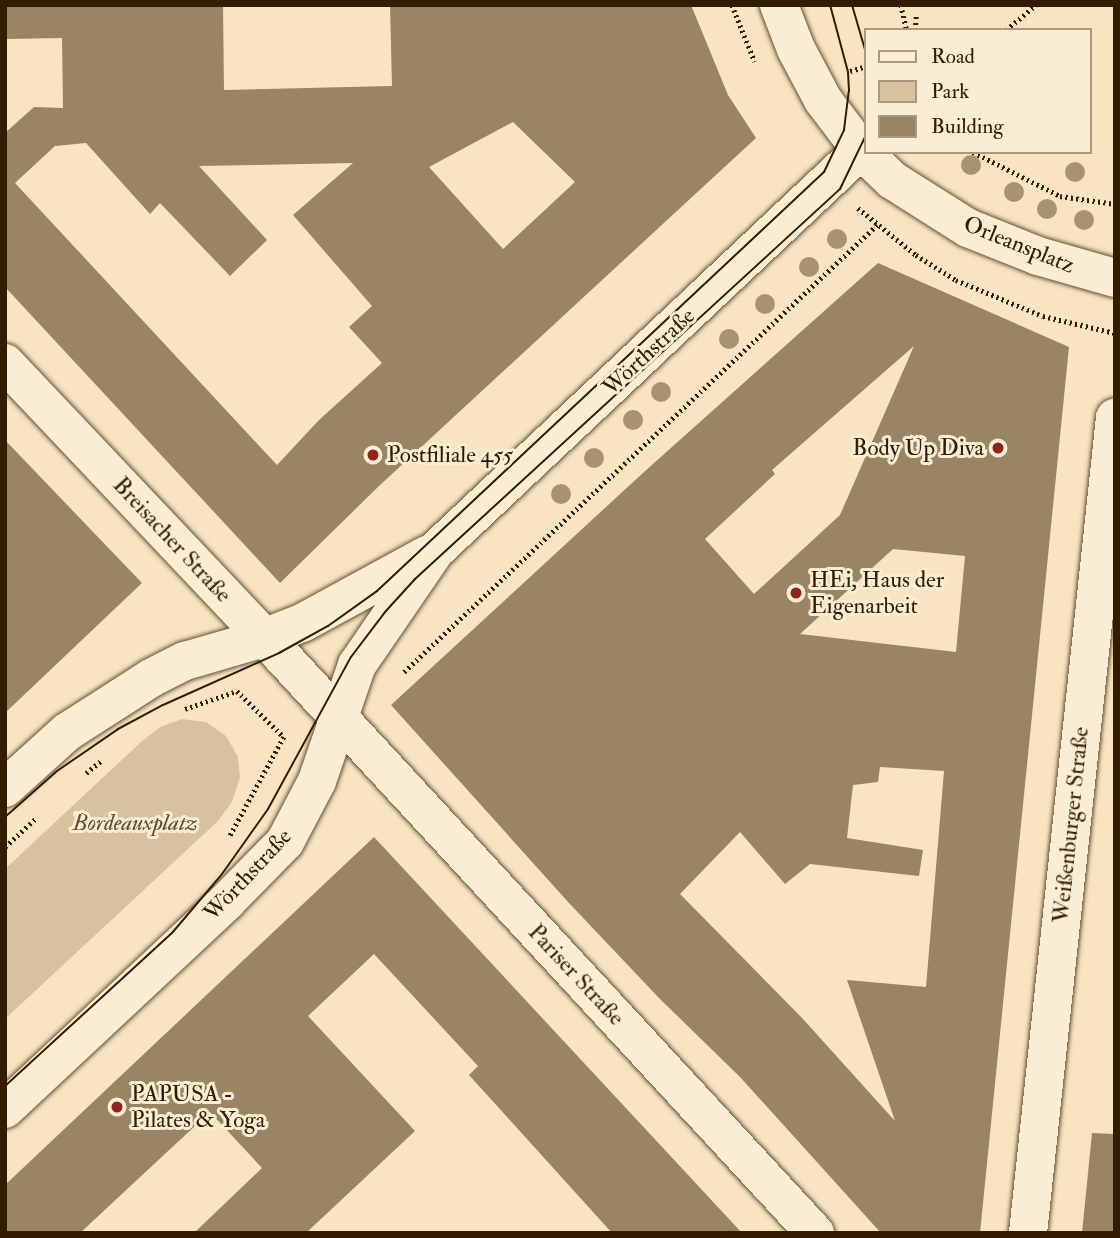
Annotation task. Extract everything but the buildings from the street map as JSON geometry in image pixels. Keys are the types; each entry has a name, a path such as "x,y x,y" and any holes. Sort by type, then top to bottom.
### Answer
{"street":[{"name":"Orleansplatz","path":"779,5 796,50 815,87 864,153"},
{"name":"Wörthstraße","path":"5,1109 227,901 285,842 317,781 337,717 366,650 435,551 861,150"},
{"name":"Orleansplatz","path":"865,154 892,180 968,228 1038,256 1115,278"},
{"name":"Breisacher Straße","path":"5,363 337,717"},
{"name":"Weißenburger Straße","path":"1028,1233 1115,418"},
{"name":"Wörthstraße","path":"5,788 67,732 151,678 184,661 264,638 304,622 435,551"},
{"name":"Pariser Straße","path":"337,717 815,1233"}],"path":[{"path":"901,5 907,28"},
{"path":"1008,28 1036,5"},
{"path":"915,28 916,15"},
{"path":"977,154 1060,195 1115,205"},
{"path":"398,677 877,225"},
{"path":"177,712 237,691 284,737 224,847"},
{"path":"80,778 111,754"},
{"path":"5,847 42,812"}],"green space":[{"name":"Bordeauxplatz","path":"182,719 206,722 226,736 238,757 240,777 232,802 218,821 5,1019 5,869 141,742 160,727"}],"tram line":[{"path":"5,817 57,771 118,729 163,705 279,653 328,626 377,591 824,172 844,130 849,91 848,72 830,5"},
{"path":"852,5 864,46"},
{"path":"5,1086 172,933 222,874 268,809 351,657 385,612 415,579 840,189 864,139"}],"place":[{"name":"Body Up Diva","path":"998,448"},
{"name":"Postfiliale 455","path":"373,455"},
{"name":"HEi, Haus der Eigenarbeit","path":"796,593"},
{"name":"PAPUSA - Pilates & Yoga","path":"117,1107"}]}
